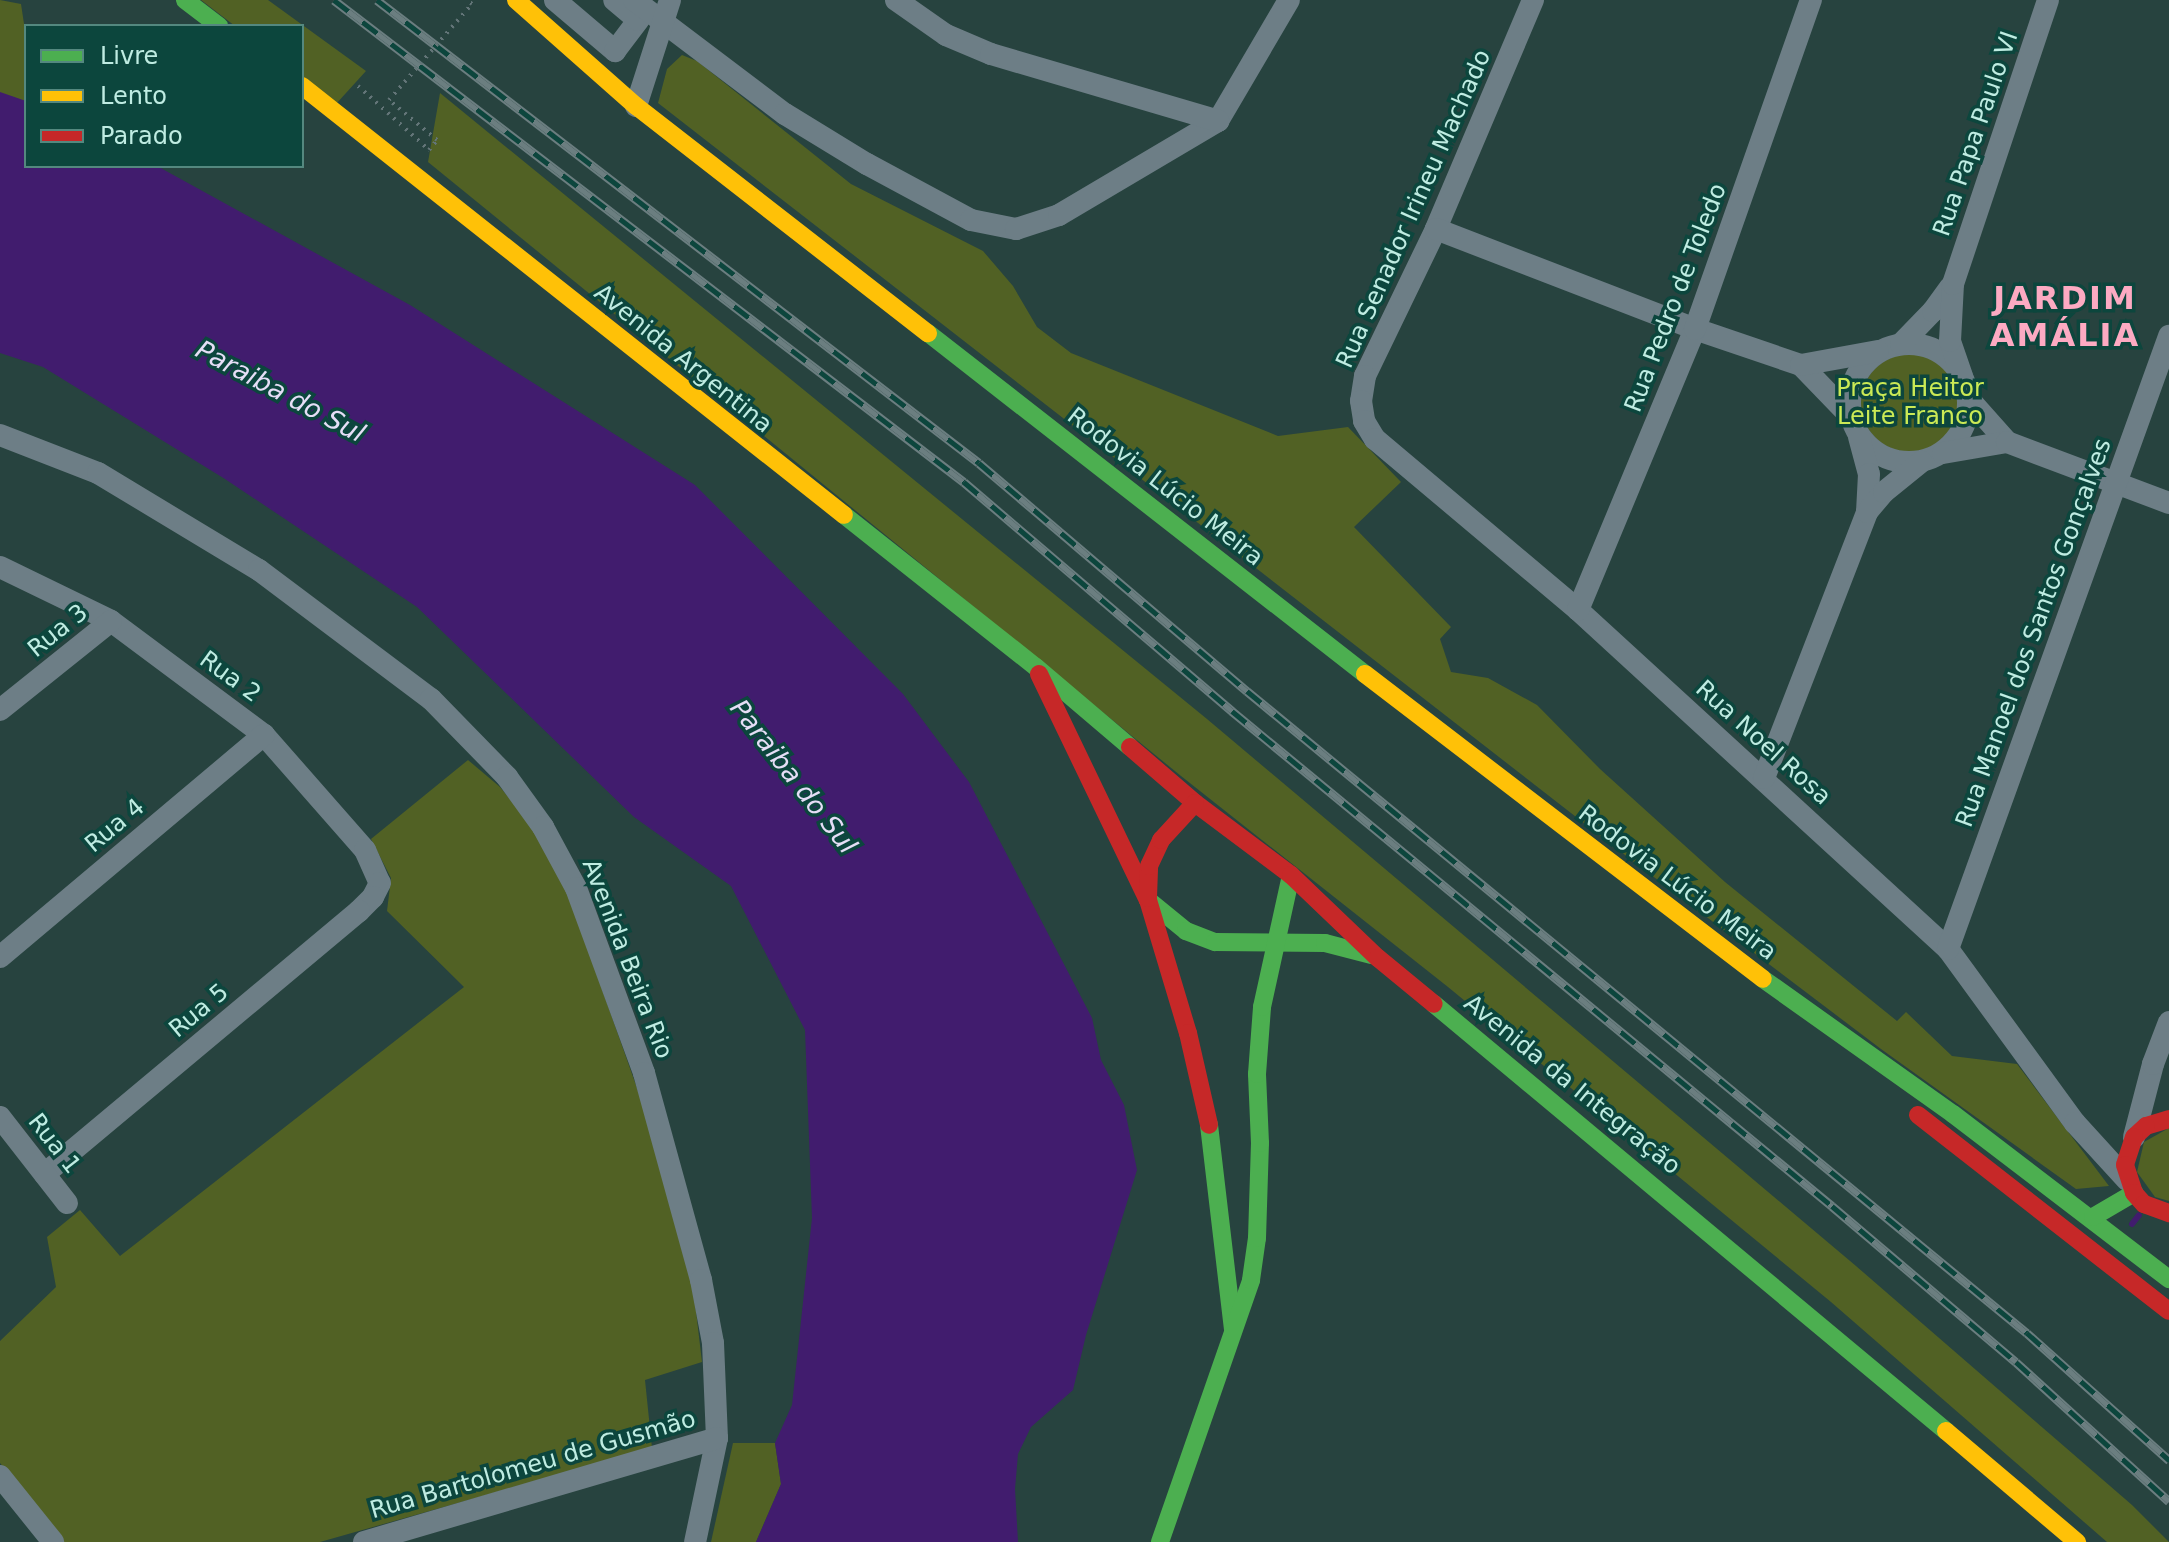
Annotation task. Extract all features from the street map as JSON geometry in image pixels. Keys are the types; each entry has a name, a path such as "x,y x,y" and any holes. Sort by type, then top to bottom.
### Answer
{"street":[{"path":"185,0 216,24"},
{"name":"Rodovia Lúcio Meira","path":"516,0 636,106 1383,688 1793,1002 2093,1217 2169,1279"},
{"path":"555,0 615,51 638,20 614,0"},
{"path":"634,0 785,114 867,164 971,220 1016,229 1059,215 1218,121 1289,0"},
{"path":"636,106 670,0"},
{"path":"896,0 946,35 991,54 1218,121"},
{"name":"Rua Senador Irineu Machado","path":"1375,439 1363,411 1365,376 1436,229 1533,0"},
{"name":"Rua Pedro de Toledo","path":"1578,610 1695,329 1811,0"},
{"name":"Rua Papa Paulo VI","path":"1962,376 1950,341 1953,284 2048,0"},
{"name":"Avenida Argentina","path":"304,88 1036,667"},
{"path":"1436,229 1695,329 1801,365 1873,451 1899,462 2007,442"},
{"name":"Rua Papa Paulo VI","path":"1890,347 1933,311 1953,284"},
{"name":"Rua Manoel dos Santos Gonçalves","path":"1948,949 2169,336"},
{"path":"1801,365 1890,347 1921,345 1948,358 1962,376 1968,398 1966,420 1958,438 1884,492 1867,512"},
{"path":"1764,778 1867,512 1869,474 1849,397 1854,378 1864,364 1890,347"},
{"path":"1968,398 2007,442 2169,503"},
{"name":"Avenida Beira Rio","path":"0,435 98,473 259,570 431,699 507,777 543,827 576,888 644,1073 701,1280 713,1343 717,1438 695,1542"},
{"name":"Rua Noel Rosa","path":"1375,439 1578,610 1948,949 2075,1123 2130,1187"},
{"name":"Rua 2","path":"0,567 111,621 264,735 365,850 380,883"},
{"name":"Rua 3","path":"0,710 111,621"},
{"path":"1036,667 1148,900 1188,1033 1211,1133 1233,1329"},
{"name":"Avenida da Integração","path":"1036,667 1195,803 1291,875 1378,958 1780,1289 2077,1542"},
{"name":"Rua 4","path":"0,957 264,735"},
{"path":"1148,900 1149,866 1161,840 1195,803"},
{"path":"1160,1542 1251,1280 1257,1238 1260,1143 1257,1074 1262,1007 1291,875"},
{"name":"Rua 5","path":"45,1174 359,911 373,897 380,883"},
{"path":"1148,900 1186,931 1215,942 1334,945 1378,958"},
{"name":"Rodovia Lúcio Meira","path":"1793,1002 1931,1127 2169,1311"},
{"path":"2093,1217 2130,1187 2131,1144 2153,1064 2169,1022"},
{"name":"Rua 1","path":"0,1117 67,1203"},
{"path":"2131,1144 2146,1126 2169,1119"},
{"name":"Rua Noel Rosa","path":"2075,1123 2131,1144"},
{"path":"2130,1187 2165,1216"},
{"name":"Rua Bartolomeu de Gusmão","path":"364,1542 717,1438"},
{"path":"0,1476 53,1542"}],"path":[{"path":"358,86 429,150 437,140 389,100 472,4 467,0"}],"green space":[{"path":"0,0 21,4 24,24 24,114 0,111"},
{"path":"201,0 268,0 301,24 232,24"},
{"path":"304,26 366,71 336,104 304,80"},
{"path":"682,55 697,61 851,184 983,251 1013,286 1037,327 1071,353 1278,436 1348,427 1401,482 1354,527 1451,627 1440,639 1451,672 1488,678 1537,705 1600,769 1725,882 1897,1021 1906,1012 1952,1056 2017,1064 2109,1186 2076,1189 1881,1049 1634,862 658,103 667,69"},
{"path":"440,93 1207,719 1856,1266 2132,1505 2169,1542 2107,1542 1831,1302 1448,987 1181,776 428,162"},
{"name":"Praça Heitor Leite Franco","path":"1910,354 1929,358 1945,368 1955,384 1959,403 1955,422 1945,438 1929,448 1910,452 1891,448 1875,438 1865,422 1861,403 1865,384 1875,368 1891,358"},
{"path":"468,760 500,787 546,843 574,910 643,1105 693,1286 702,1362 645,1380 652,1448 320,1542 63,1542 0,1463 0,1341 56,1287 47,1237 80,1210 120,1256 464,987 387,911 391,878 371,839"},
{"path":"2169,1128 2169,1201 2155,1197 2137,1172 2144,1142"},
{"path":"733,1443 775,1443 781,1484 756,1542 711,1542"}],"water":[{"name":"Paraiba do Sul","path":"0,92 24,100 24,168 161,168 410,305 695,485 903,694 969,782 1092,1018 1101,1060 1124,1105 1137,1170 1086,1335 1073,1390 1031,1427 1018,1454 1015,1489 1018,1542 756,1542 781,1484 775,1443 792,1405 812,1218 805,1030 731,886 634,817 417,607 225,479 43,367 0,353"}],"waterway":[{"path":"2132,1224 2139,1215"}],"railway":[{"path":"334,0 964,482 1232,711 1832,1206 2016,1362 2169,1501"},
{"path":"377,0 979,463 1247,691 2027,1333 2169,1460"}],"traffic: fast":[{"path":"185,0 216,24"},
{"path":"928,333 1365,674"},
{"path":"844,515 1036,667 1130,747"},
{"path":"1160,1542 1251,1280 1257,1238 1260,1143 1257,1074 1262,1007 1291,875"},
{"path":"1148,900 1186,931 1215,942 1325,943 1371,955"},
{"path":"1763,979 1953,1114 2169,1279"},
{"path":"1434,1004 1946,1431"},
{"path":"1209,1125 1233,1329"},
{"path":"2093,1217 2134,1193"}],"traffic: slow":[{"path":"516,0 636,106 928,333"},
{"path":"304,88 844,515"},
{"path":"1365,674 1763,979"},
{"path":"1946,1431 2077,1542"}],"traffic: jam":[{"path":"1039,674 1148,900 1188,1033 1209,1125"},
{"path":"1130,747 1195,803 1291,875 1378,958 1434,1004"},
{"path":"1148,898 1149,866 1161,840 1195,803"},
{"path":"1918,1115 2169,1311"},
{"path":"2169,1119 2146,1126 2134,1137 2125,1165 2134,1193 2144,1204 2169,1213"}],"district":[{"name":"JARDIM AMÁLIA","path":"2065,318"}]}
